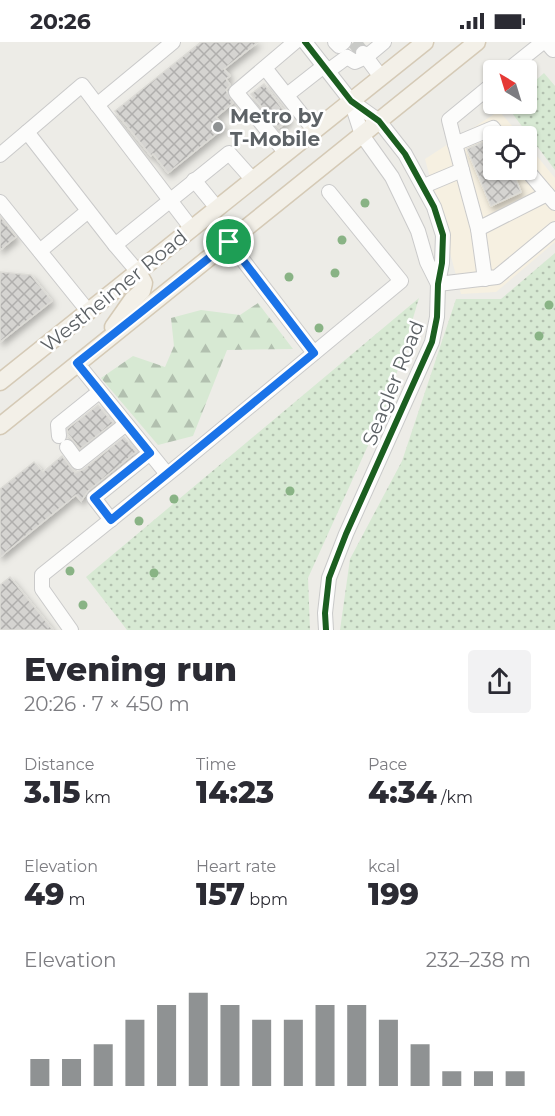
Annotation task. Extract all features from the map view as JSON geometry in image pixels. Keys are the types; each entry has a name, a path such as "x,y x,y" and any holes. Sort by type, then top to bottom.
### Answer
{"main road":[{"name":"Westheimer Road","path":"0,426 477,42"},
{"name":"Westheimer Road","path":"0,382 381,77 419,44"},
{"path":"102,343 132,300 144,287 138,272"}],"street":[{"path":"97,105 173,42"},
{"path":"285,152 236,92 295,42"},
{"name":"Seagler Road","path":"305,42 351,101 379,121 405,154 434,207 443,235 437,317 432,342 346,534 329,578 325,613 326,630"},
{"path":"287,95 326,69 341,47 355,62 380,44"},
{"path":"526,60 550,47"},
{"path":"364,55 381,77"},
{"path":"265,68 314,130"},
{"path":"0,155 82,85 192,229"},
{"path":"483,92 449,120 478,229 485,279"},
{"name":"Seagler Road","path":"351,101 362,135 392,177 418,231 427,262 438,284"},
{"path":"27,132 138,272"},
{"path":"455,144 483,132"},
{"path":"115,245 229,153 253,180"},
{"path":"424,186 462,170"},
{"path":"194,180 217,208"},
{"path":"478,229 551,198 535,180"},
{"path":"71,630 42,589 42,575 401,281 329,192"},
{"path":"0,202 88,311"},
{"path":"40,251 88,211"},
{"path":"438,284 497,277 555,230"},
{"path":"229,242 314,353"},
{"path":"77,363 167,474"},
{"path":"99,392 58,425 63,442 78,462 126,424"},
{"path":"111,520 94,498 150,453"}],"shaded area":[{"path":"494,114 502,114 512,126 483,126 483,180 537,180 537,156 555,178 555,242 496,292 461,294 425,159"}],"green space":[{"path":"544,73 555,86 555,170 537,146 537,126 522,126 513,114 537,114 537,79"},
{"path":"555,253 555,630 340,630 350,559 402,461 456,299 501,299"},
{"path":"419,298 389,399 308,578 310,630 127,630 86,577"},
{"path":"258,303 293,349 227,350 193,436 158,445 101,378 133,356 165,367 174,346 171,318 201,310 240,315"}],"building":[{"path":"201,42 258,42 224,69 230,76 226,79 230,85 226,90 233,103 216,117 225,127 168,173 153,154 151,156 115,111"},
{"path":"264,84 290,119 279,128 251,94"},
{"path":"483,142 483,180 516,180 521,192 491,206 467,149"},
{"path":"0,216 16,237 0,250"},
{"path":"0,272 31,275 52,301 0,342"},
{"path":"98,405 113,423 80,449 68,434 67,429"},
{"path":"124,437 136,452 88,491 81,501 76,495 0,557 0,489 34,462 43,472 62,456 75,473 84,469"},
{"path":"10,577 53,630 0,630 0,585"}],"tunnel":[{"path":"354,42 363,53"}],"cycle path":[{"path":"305,42 351,101 379,121 405,154 434,207 443,235 437,317 432,342 346,534 329,578 325,613 326,630"}],"place":[{"name":"Metro by T-Mobile","path":"218,127"}],"route":[{"path":"229,242 314,353 111,520 94,498 150,453 77,363 229,242"}]}
